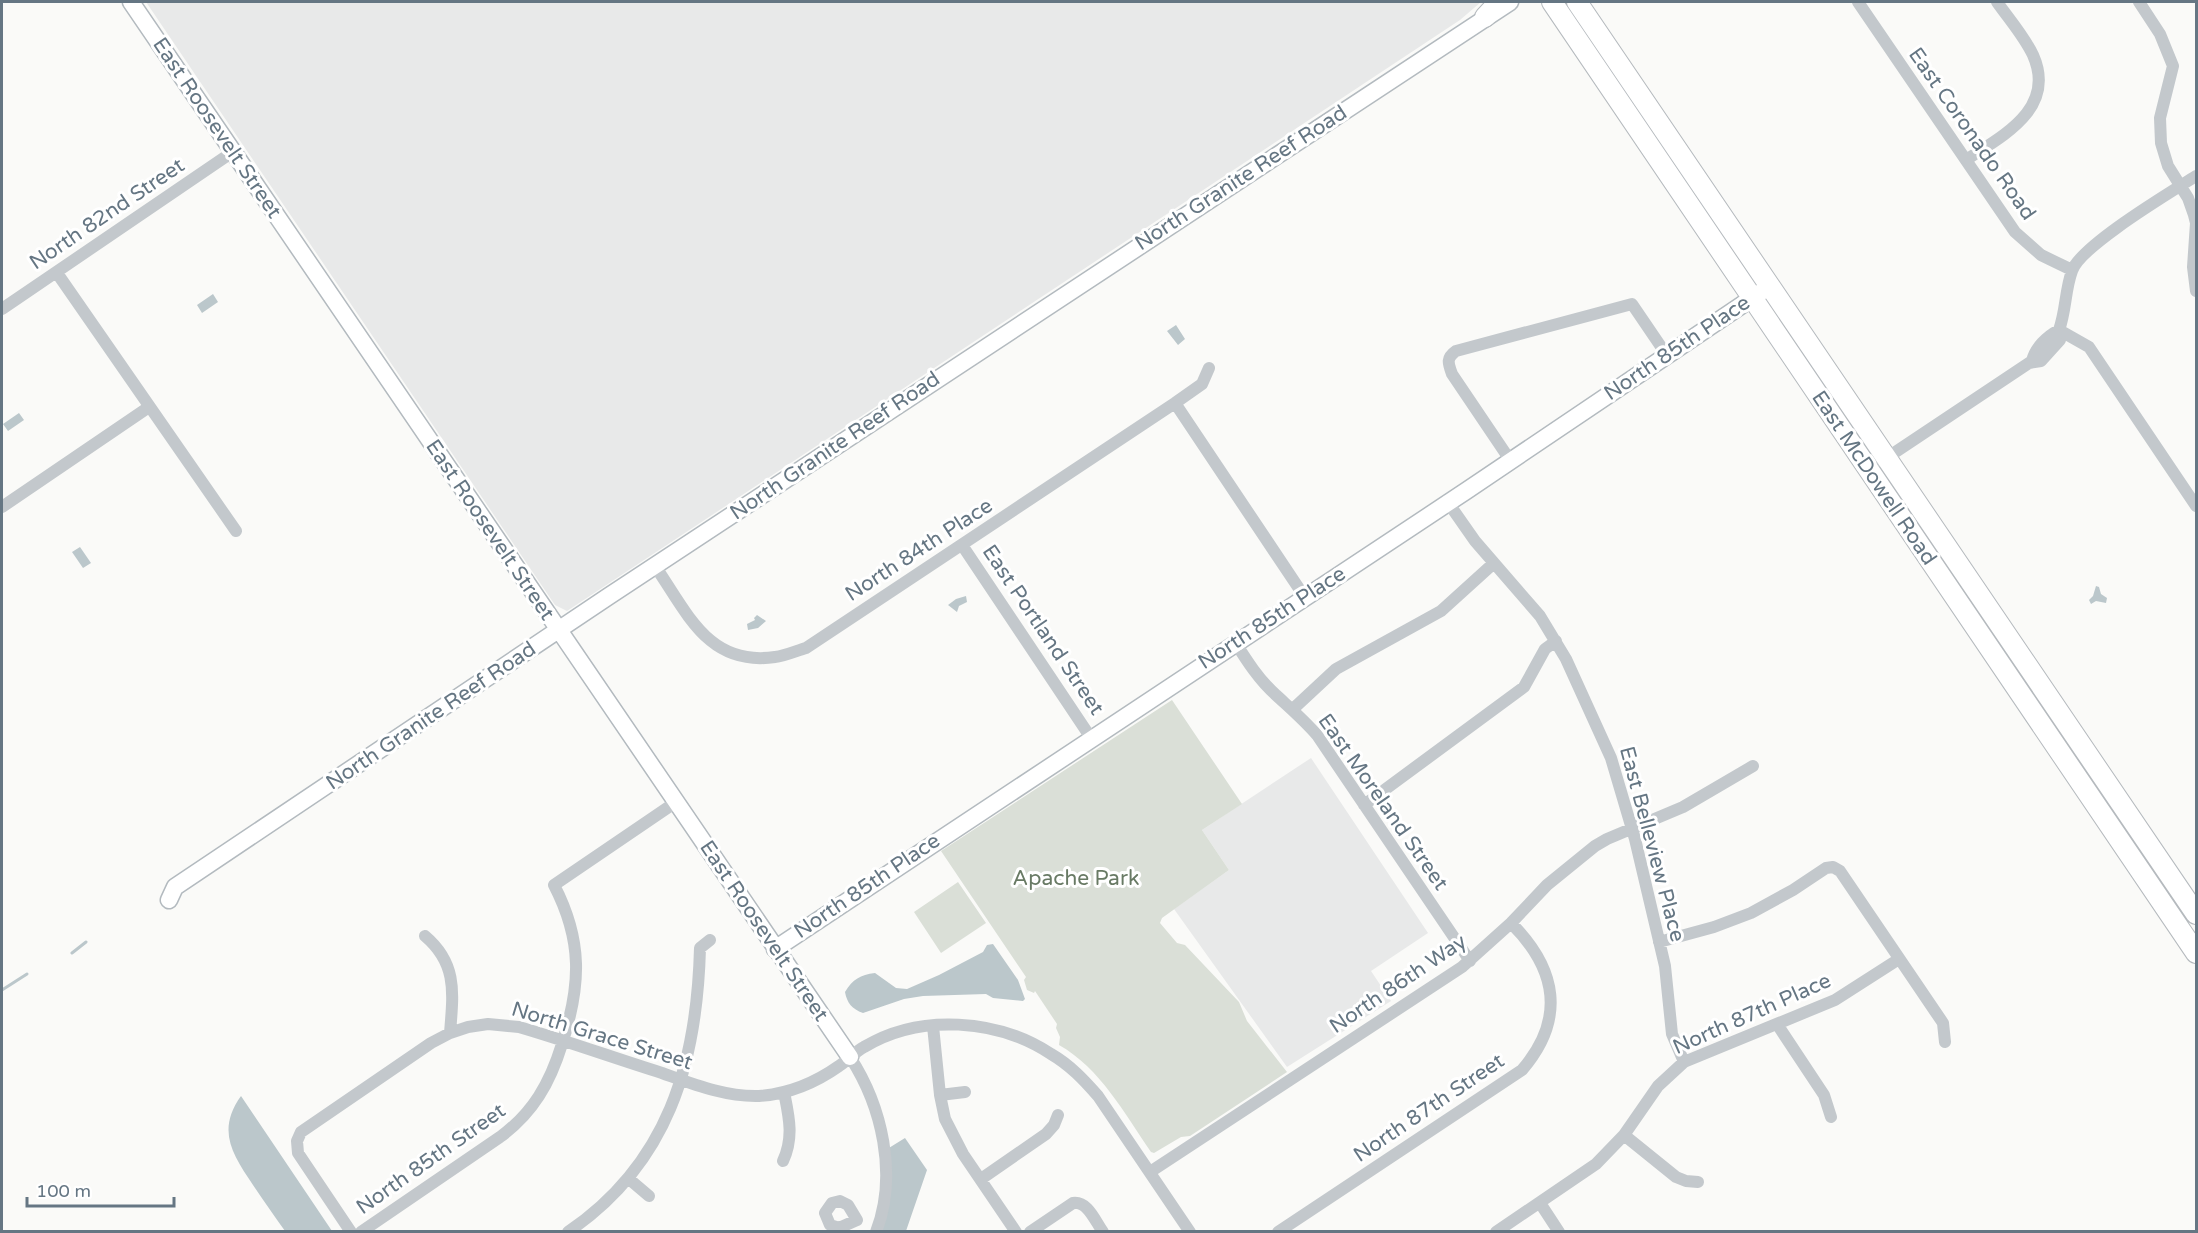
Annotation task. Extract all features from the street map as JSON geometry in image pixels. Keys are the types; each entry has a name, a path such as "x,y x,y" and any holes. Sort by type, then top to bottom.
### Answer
{"main road":[{"path":"1485,18 1499,2"},
{"name":"East McDowell Road","path":"1552,2 2196,953"},
{"name":"East McDowell Road","path":"1577,2 2196,914"},
{"path":"1677,187 1695,175"},
{"path":"1940,576 1958,563"},
{"path":"2057,748 2076,736"}],"street":[{"name":"East Roosevelt Street","path":"131,2 850,1057"},
{"name":"North Granite Reef Road","path":"169,900 175,887 655,566 1510,2"},
{"name":"East Coronado Road","path":"1858,2 2015,232 2041,255 2072,270"},
{"path":"1966,160 2022,121 2033,104 2037,89 2037,73 2033,55 1997,2"},
{"path":"2139,2 2160,34 2173,66 2160,118 2161,143 2168,166 2191,206 2196,223 2193,267 2196,291"},
{"name":"North 82nd Street","path":"2,309 234,151"},
{"path":"1868,470 2032,361 2041,361 2050,353 2060,340 2072,270 2079,259 2093,244 2196,176"},
{"path":"57,273 236,531"},
{"name":"North 85th Place","path":"775,949 1770,286"},
{"path":"1510,460 1452,374 1448,363 1450,356 1456,351 1632,304 1666,354"},
{"path":"2060,330 2089,347 2196,506"},
{"name":"North 84th Place","path":"655,566 698,629 714,645 731,655 754,659 777,657 806,648 1175,403 1202,384 1209,368"},
{"path":"1175,403 1304,596"},
{"path":"2,507 149,407"},
{"name":"East Belleview Place","path":"1447,501 1475,541 1534,608 1556,641 1592,712 1611,758 1633,829 1667,982 1672,1034 1684,1062"},
{"name":"East Portland Street","path":"962,545 1091,738"},
{"path":"1293,710 1336,669 1441,611 1494,563"},
{"path":"1364,805 1524,687 1545,649 1556,641"},
{"name":"East Moreland Street","path":"1235,642 1261,680 1317,735 1470,961"},
{"name":"North 86th Way","path":"1150,1172 1470,961 1512,923 1547,885 1584,854 1608,839 1683,807 1753,766"},
{"name":"North 85th Street","path":"361,1232 500,1137 534,1104 547,1084 563,1041 576,994 577,966 571,924 554,885 676,802"},
{"path":"1659,942 1714,927 1751,913 1794,890 1826,868 1833,867 1840,871 1943,1023 1945,1042"},
{"name":"North 87th Street","path":"1278,1232 1522,1070 1531,1059 1546,1034 1551,994 1541,960 1532,945 1512,923"},
{"path":"425,936 439,948 450,972 452,997 450,1033"},
{"path":"568,1232 605,1204 629,1179 646,1157 661,1129 680,1079 696,1022 700,948 710,940"},
{"name":"North 87th Place","path":"1496,1232 1596,1164 1624,1135 1658,1086 1684,1062 1848,993 1899,959"},
{"name":"North Grace Street","path":"351,1232 300,1156 297,1141 305,1128 431,1043 450,1033 478,1025 498,1024 519,1027 735,1095 760,1096 784,1092 820,1079 864,1047 888,1036 915,1028 969,1025 1007,1033 1051,1053 1081,1077 1098,1096 1190,1232"},
{"path":"1777,1024 1824,1095 1831,1117"},
{"path":"933,1026 940,1095 945,1119 955,1140 1016,1232"},
{"path":"850,1057 877,1111 886,1167 879,1230 857,1220"},
{"path":"783,1161 789,1145 791,1129 784,1092"},
{"path":"940,1095 965,1092"},
{"path":"981,1179 1046,1134 1054,1125 1058,1115"},
{"path":"1624,1135 1676,1177 1698,1182"},
{"path":"629,1179 649,1196"},
{"path":"1030,1232 1073,1203 1078,1202 1085,1206 1103,1232"},
{"path":"1539,1203 1559,1232"}],"shaded area":[{"path":"146,2 1481,2 1460,20 567,611 555,605"},
{"path":"213,294 218,302 202,313 197,305"},
{"path":"1176,325 1185,339 1178,345 1167,331"},
{"path":"19,413 24,420 8,431 3,424"},
{"path":"80,547 91,563 83,568 72,552"},
{"path":"2096,586 2107,598 2106,603 2096,601 2091,604 2089,600"},
{"path":"966,596 967,602 959,606 957,612 948,605 956,599"},
{"path":"757,615 766,621 758,628 748,630 747,624 755,620"},
{"path":"1311,758 1428,933 1371,971 1391,1001 1287,1067 1174,909 1229,870 1202,830"},
{"path":"993,944 1018,980 1025,999 1023,1001 993,998 986,994 923,996 904,999 863,1013 856,1010 847,999 845,992 861,976 875,973 896,988 907,989 983,952 987,945"},
{"path":"241,1096 332,1231 285,1231 253,1185 239,1163 230,1142 230,1120"},
{"path":"905,1138 927,1170 906,1231 876,1232 884,1151"}],"green space":[{"name":"Apache Park","path":"1172,700 1242,804 1202,830 1229,870 1162,918 1160,923 1177,943 1185,945 1239,1002 1247,1021 1287,1072 1190,1136 1181,1137 1154,1153 1151,1152 1099,1079 1087,1066 1059,1045 1057,1024 1035,991 1034,993 1027,990 1024,980 1026,977 941,851"},
{"path":"958,882 986,923 941,953 914,912"}],"waterway":[{"path":"72,953 86,942"},
{"path":"2,990 27,974"}]}
